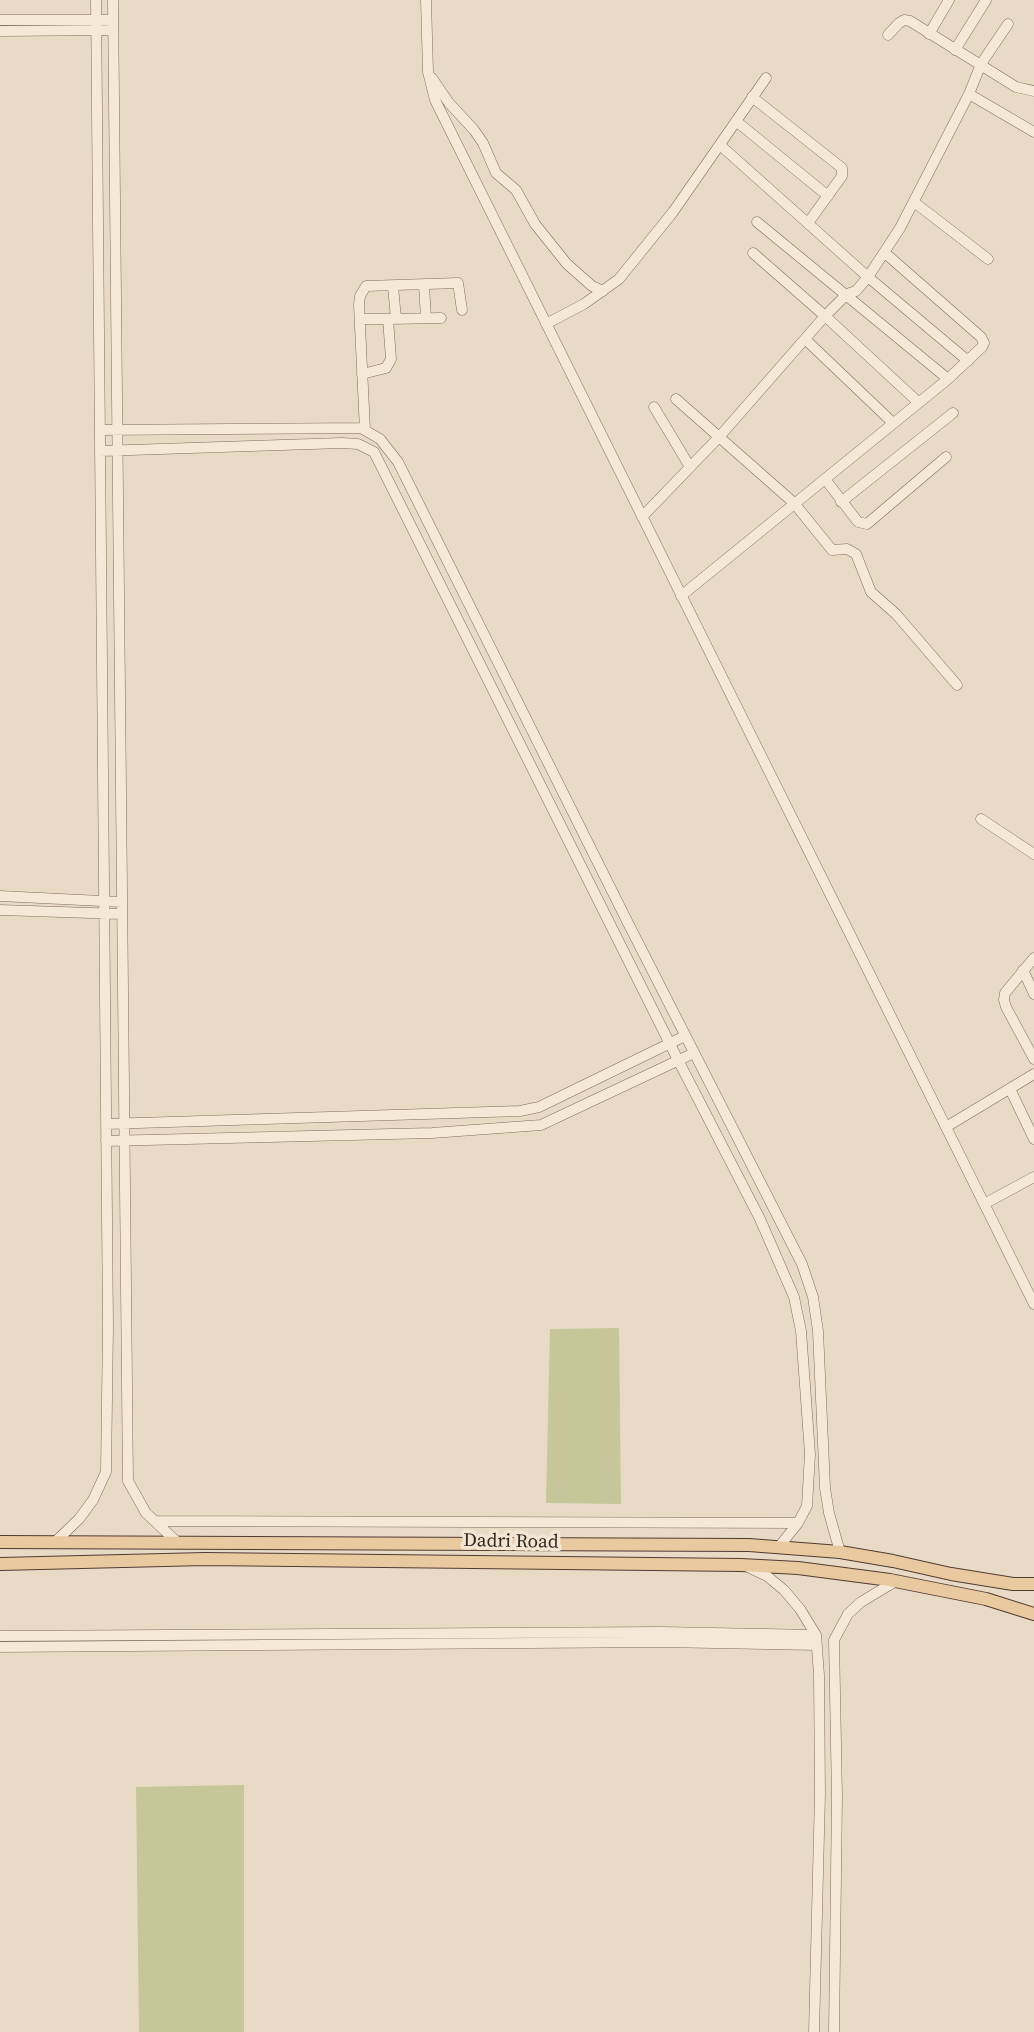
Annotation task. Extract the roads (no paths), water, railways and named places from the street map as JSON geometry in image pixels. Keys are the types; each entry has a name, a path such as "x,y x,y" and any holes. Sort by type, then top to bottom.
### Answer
{"main road":[{"name":"Dadri Road","path":"0,1542 699,1544 840,1552 1034,1586"},
{"name":"Dadri Road","path":"0,1564 205,1559 741,1564 896,1581 1034,1613"}],"street":[{"path":"55,1542 79,1519 93,1500 106,1472 108,1326 96,0"},
{"path":"113,0 128,1481 146,1513 176,1541"},
{"path":"426,0 428,72 435,100 1034,1304"},
{"path":"929,34 949,0"},
{"path":"955,50 986,0"},
{"path":"0,20 113,25"},
{"path":"888,35 904,20 910,20 1016,87 1034,91"},
{"path":"642,517 720,436 825,316 847,294 856,291 868,276 885,253 914,202 969,94 981,64 1008,24"},
{"path":"0,31 97,25"},
{"path":"428,72 449,103 474,130 496,173 516,190 535,224 560,257 581,279 603,291"},
{"path":"546,324 584,304 620,279 720,145 766,78"},
{"path":"969,94 1034,132"},
{"path":"752,97 842,168 842,176 808,223"},
{"path":"736,121 828,196"},
{"path":"720,145 968,362"},
{"path":"914,202 988,259"},
{"path":"757,222 948,379"},
{"path":"752,253 918,402"},
{"path":"681,596 948,379 982,347 984,343 981,337 885,253"},
{"path":"366,447 368,431 362,374 360,296 366,286 458,283 462,310"},
{"path":"424,285 426,318"},
{"path":"362,374 386,368 391,359 393,286"},
{"path":"360,319 441,318"},
{"path":"805,339 892,422"},
{"path":"677,399 794,503 832,550 847,550 856,554 871,592 896,614 957,685"},
{"path":"654,407 690,467"},
{"path":"841,502 953,413"},
{"path":"100,430 368,431 388,447 398,462 802,1264 813,1297 818,1331 825,1488 840,1552"},
{"path":"100,451 342,443 366,447 378,458 678,1060 761,1219 794,1297 802,1331 810,1454 807,1506 798,1523 778,1548"},
{"path":"825,479 858,522 867,524 946,457"},
{"path":"981,819 1034,853"},
{"path":"0,896 122,902"},
{"path":"0,910 122,914"},
{"path":"1034,958 1006,993 1004,1000 1034,1059"},
{"path":"1023,970 1034,994"},
{"path":"106,1124 520,1111 539,1107 685,1036"},
{"path":"106,1141 432,1133 541,1125 694,1053"},
{"path":"946,1128 1034,1074"},
{"path":"1010,1089 1034,1139"},
{"path":"984,1204 1034,1177"},
{"path":"108,1326 127,1326"},
{"path":"155,1521 798,1523"},
{"path":"741,1564 767,1576 784,1590 800,1609 817,1640 820,1794 814,2032"},
{"path":"834,2032 837,1797 834,1640 848,1614 896,1581"},
{"path":"0,1636 662,1632 817,1640"},
{"path":"0,1647 817,1640"},
{"path":"819,1698 835,1698"}]}
